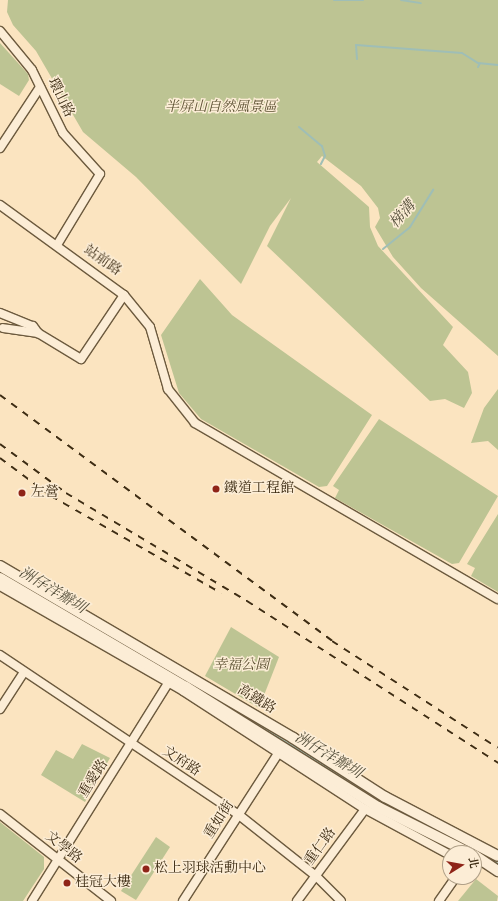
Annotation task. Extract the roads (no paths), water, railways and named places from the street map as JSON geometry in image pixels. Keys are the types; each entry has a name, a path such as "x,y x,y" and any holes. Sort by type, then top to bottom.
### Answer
{"street":[{"name":"環山路","path":"0,31 32,70 63,133 100,174 57,245"},
{"path":"0,148 40,87"},
{"name":"站前路","path":"0,204 124,295 81,359 38,333"},
{"path":"124,295 150,327 168,389 195,423 498,599"},
{"path":"0,313 34,326 38,333"},
{"path":"3,328 38,333"},
{"name":"高鐵路","path":"0,566 176,669 385,797 477,843 498,856"},
{"name":"高鐵路","path":"0,578 378,807 455,845"},
{"name":"高鐵路","path":"0,586 170,681 365,809 442,851"},
{"name":"文府路","path":"0,655 130,744 239,815 316,876 341,901"},
{"name":"重愛路","path":"32,901 58,862 176,669"},
{"path":"0,708 24,672"},
{"name":"重如街","path":"183,901 279,752"},
{"name":"重仁路","path":"297,901 365,809"},
{"name":"文學路","path":"0,814 58,862 111,901"},
{"path":"482,861 498,871"},
{"path":"439,901 450,885"}],"waterway":[{"path":"334,0 363,0"},
{"path":"401,0 421,3"},
{"path":"357,59 356,45 462,53 478,63 498,65"},
{"path":"478,67 480,63"},
{"path":"299,127 322,146 325,156 321,164"},
{"name":"梯溝","path":"383,249 410,227 433,190"},
{"name":"洲仔洋瓣圳","path":"207,694 405,815"},
{"name":"洲仔洋瓣圳","path":"413,819 452,837"},
{"name":"洲仔洋瓣圳","path":"488,858 498,864"}],"railway":[{"path":"0,395 332,641 498,748"},
{"path":"0,444 66,493 247,601 498,763"},
{"path":"0,458 51,496 221,593"}],"place":[{"name":"鐵道工程館","path":"216,489"},
{"name":"左營","path":"22,493"},
{"name":"松上羽球活動中心","path":"146,869"},
{"name":"桂冠大樓","path":"67,883"}],"park label":[{"name":"半屏山自然風景區","path":"221,108"},
{"name":"幸福公園","path":"241,666"}]}
